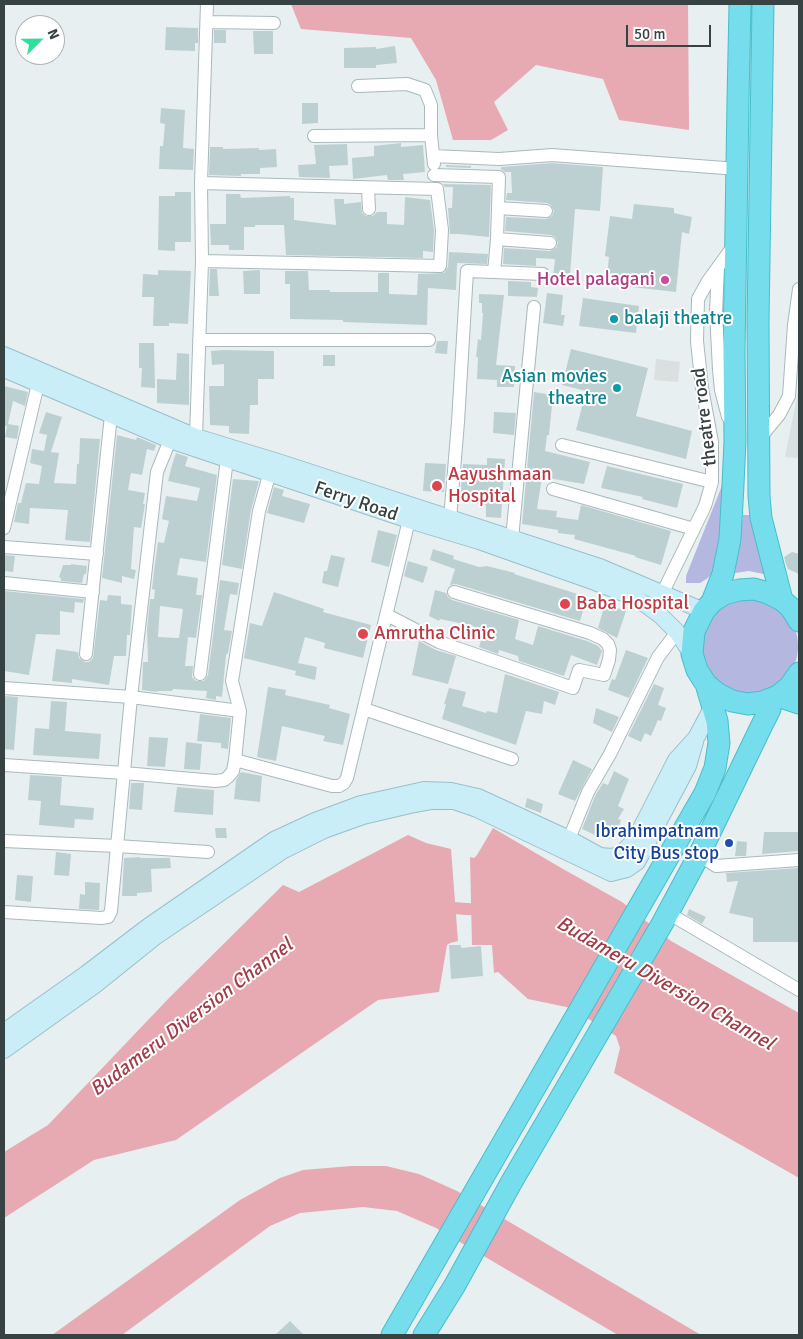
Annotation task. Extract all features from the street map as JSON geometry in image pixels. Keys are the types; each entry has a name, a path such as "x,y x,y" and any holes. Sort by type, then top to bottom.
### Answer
{"highway":[{"path":"740,4 735,441 730,540 723,574 708,607 694,631 692,654 697,670 706,684 718,694 732,701 748,704 763,702 774,697 790,686 799,673"},
{"path":"763,4 757,441 761,518 782,600"},
{"path":"708,607 724,594 739,590 754,590 768,593 782,600 791,608 799,621"},
{"path":"392,1335 705,793 715,768 719,743 719,733 706,684"},
{"path":"774,697 799,703"},
{"path":"424,1335 455,1285 511,1183 665,919 699,855 770,709 774,697"}],"street":[{"path":"194,442 200,340 201,183 207,4"},
{"path":"207,22 274,23"},
{"path":"202,261 440,266 442,230 434,175 430,105 425,90 407,84 358,86"},
{"path":"314,136 431,135"},
{"path":"434,156 499,158 552,156 738,169"},
{"path":"434,175 499,177 494,272"},
{"path":"201,183 437,189"},
{"path":"368,188 369,209"},
{"path":"498,208 546,211"},
{"path":"497,239 550,243"},
{"name":"theatre road","path":"663,592 705,506 712,482 712,442 702,388 697,332 698,300 708,281 736,242"},
{"path":"718,267 716,312 719,370 721,390 735,441"},
{"path":"449,525 458,422 467,271 544,274"},
{"path":"757,441 779,415 789,396 794,325 799,289"},
{"path":"512,539 534,307"},
{"path":"200,340 429,340"},
{"name":"Ferry Road","path":"4,355 227,459 276,470 409,520 449,525 512,539 598,574 660,615 677,632 692,654"},
{"name":"Ferry Road","path":"4,369 170,440 194,442 598,574 708,607"},
{"path":"4,528 38,384"},
{"path":"86,654 111,415"},
{"path":"4,912 101,918 108,917 111,911 131,697 157,472 170,440"},
{"path":"562,445 712,482"},
{"path":"200,674 227,459"},
{"path":"4,765 215,781 224,780 233,771 240,711 232,681 259,511 276,470"},
{"path":"553,489 694,529"},
{"path":"235,760 332,786 339,786 347,778 409,520"},
{"path":"4,547 97,554"},
{"path":"4,583 93,592"},
{"path":"386,615 439,642 573,688 579,670 604,675 610,650 608,644 603,639 590,633 454,592"},
{"path":"569,839 588,792 610,754 658,657 677,632"},
{"path":"4,688 131,697 240,711"},
{"path":"4,1050 95,985 156,936 282,851 324,830 364,816 432,801 454,801 477,809 611,873 626,870 637,862 667,807 688,766 696,738 712,708"},
{"path":"364,709 512,760"},
{"path":"4,1032 86,974 149,926 274,840 314,821 361,804 424,790 451,791 478,797 569,839 600,856 612,857 628,848 635,840 676,760 696,738"},
{"path":"4,841 208,852"},
{"path":"699,855 716,866 799,860"},
{"path":"665,919 799,990"}],"shaded area":[{"path":"656,359 680,362 678,382 654,380"},
{"path":"799,387 799,458 785,457"},
{"path":"727,473 728,490 714,571 700,583 686,583 686,576"},
{"path":"743,515 751,515 768,575 749,571 728,574 738,553"},
{"path":"749,597 759,598 776,605 790,619 797,636 797,656 790,673 776,687 759,694 749,695 739,694 722,687 708,673 701,656 700,646 701,636 708,619 722,605 739,598"}],"water":[{"path":"291,4 688,4 689,130 619,120 603,79 536,65 494,102 508,130 491,140 453,140 436,80 411,38 301,29"},
{"path":"493,828 622,902 671,941 799,1013 799,1178 614,1073 620,1048 616,1036 571,1008 528,999 498,972 494,973 492,945 472,945 470,857 474,858 477,855"},
{"path":"408,835 426,843 451,849 458,941 447,945 439,992 378,1000 176,1140 94,1160 4,1218 4,1152 48,1125 169,998 283,885 299,892"},
{"path":"351,1166 386,1166 419,1174 457,1191 701,1335 618,1335 436,1228 397,1211 363,1207 300,1213 270,1226 122,1335 52,1335 240,1200 280,1178 303,1170"}],"building":[{"path":"166,27 198,28 198,43 195,43 195,51 165,50"},
{"path":"214,30 226,30 226,43 214,43"},
{"path":"253,31 273,31 273,54 254,54"},
{"path":"395,46 397,63 376,65 376,68 344,68 344,48 376,47 376,49"},
{"path":"302,103 318,103 318,123 302,124"},
{"path":"161,108 185,110 183,148 194,149 193,170 159,169 160,146 163,146 165,124 160,123"},
{"path":"401,143 401,147 423,145 425,172 403,174 404,180 388,180 387,175 353,179 352,158 374,156 374,146"},
{"path":"347,144 348,165 329,166 330,178 299,177 298,165 316,164 314,145"},
{"path":"210,147 223,147 223,149 276,149 277,167 260,168 260,174 241,174 241,176 209,175"},
{"path":"552,163 603,167 600,211 575,209 570,276 565,276 565,279 553,278 555,259 536,258 536,266 503,264 504,248 550,251 556,248 558,243 555,237 551,235 505,231 506,217 546,219 552,216 554,211 551,205 547,203 506,200 507,193 512,193 511,172 505,172 501,167"},
{"path":"446,165 471,166 471,168 446,167"},
{"path":"443,184 491,185 489,237 450,234 448,208 452,208 453,187 445,187"},
{"path":"175,192 191,192 191,242 175,242 175,251 158,250 159,196 175,196"},
{"path":"226,194 240,194 241,198 290,196 290,198 294,198 294,220 336,225 334,199 344,199 344,204 361,202 362,213 366,216 373,216 377,212 387,212 387,224 404,225 405,197 430,200 434,230 433,252 423,251 423,258 286,255 284,225 244,227 244,250 229,250 229,245 211,245 210,224 226,224"},
{"path":"634,204 674,208 674,213 692,217 689,234 682,232 676,292 606,284 609,257 605,256 610,216 632,219"},
{"path":"449,252 488,254 487,264 457,263 456,290 428,288 427,325 290,319 290,284 285,284 285,271 308,271 309,290 330,290 330,292 378,292 378,273 389,273 389,294 417,295 418,274 444,273 448,267"},
{"path":"210,269 217,269 219,296 209,296"},
{"path":"158,270 191,271 188,324 169,323 169,326 153,326 154,297 142,297 143,274 158,275"},
{"path":"260,270 260,294 244,294 243,271"},
{"path":"508,281 531,282 531,287 538,288 537,297 508,296"},
{"path":"547,293 563,295 561,315 565,315 563,326 543,323"},
{"path":"479,294 504,295 496,365 515,366 514,387 497,387 497,380 477,379 478,357 476,357 478,339 481,340 483,313 482,303 479,303"},
{"path":"583,298 639,306 636,333 579,326"},
{"path":"437,341 448,341 447,354 435,353"},
{"path":"139,343 154,343 155,388 141,387 142,368 139,368"},
{"path":"571,349 648,368 636,416 692,431 686,459 576,430 586,391 562,385"},
{"path":"211,351 274,351 274,379 258,379 258,405 250,405 249,434 229,433 229,426 210,425 209,386 224,386 224,364 212,365"},
{"path":"177,353 189,354 189,405 157,403 157,379 176,380"},
{"path":"323,355 335,355 335,366 323,366"},
{"path":"4,386 28,392 25,406 13,401 8,424 19,426 17,439 5,437 7,426 4,426"},
{"path":"534,392 553,395 549,435 547,435 545,451 590,462 584,484 542,477 537,509 557,511 556,517 578,520 581,505 671,531 661,565 574,539 575,535 522,524"},
{"path":"46,412 62,417 51,452 59,453 54,483 76,484 80,438 100,439 90,542 65,540 68,510 30,508 29,524 14,522 18,503 21,503 26,483 39,484 42,466 30,463 32,449 44,451 47,435 39,433"},
{"path":"494,412 516,413 514,435 493,433"},
{"path":"117,435 136,440 137,437 156,445 154,451 147,449 142,475 131,473 128,490 145,493 143,504 145,504 141,528 134,527 131,569 136,570 134,579 122,576 122,583 102,578"},
{"path":"176,453 188,457 185,466 217,475 206,562 180,558 177,575 198,578 196,595 202,595 196,638 188,637 185,666 193,666 192,677 196,681 204,681 208,675 220,580 239,583 237,595 230,594 224,630 232,631 226,655 222,697 216,696 216,700 206,698 207,691 173,689 172,691 157,692 142,690 143,662 148,662 147,629 150,599 154,599 155,590 152,589 158,542 164,543 169,521 162,519 166,496 197,501 200,488 168,481","holes":["160,606 183,609 179,638 158,637"]},
{"path":"487,458 505,459 501,518 486,517 486,505 460,501 463,464 487,465"},
{"path":"425,463 446,464 444,492 423,491"},
{"path":"607,466 683,484 677,508 642,499 643,497 601,488"},
{"path":"233,479 259,481 251,510 242,569 222,565"},
{"path":"274,487 284,490 282,496 310,504 304,523 267,513"},
{"path":"378,530 397,535 389,567 371,562"},
{"path":"433,549 454,556 453,559 479,567 487,566 515,573 587,597 580,621 456,584 450,585 455,569 430,560"},
{"path":"792,552 799,554 799,574 788,569 786,564 784,557"},
{"path":"4,555 15,556 13,572 5,571"},
{"path":"331,555 345,558 338,587 322,583 324,571 327,571"},
{"path":"408,561 428,567 423,583 404,576"},
{"path":"63,565 87,566 82,583 61,581 59,577"},
{"path":"435,590 446,593 452,600 519,620 515,639 533,645 538,626 598,646 602,651 597,665 571,655 564,676 519,661 518,656 499,650 498,654 479,647 483,633 472,630 474,626 440,619 439,621 429,616"},
{"path":"4,591 84,599 83,603 75,602 74,613 60,611 60,635 36,634 29,675 4,671"},
{"path":"274,592 324,609 323,612 371,625 363,658 324,648 325,643 305,637 298,663 317,667 315,680 295,675 296,671 244,658 250,623 262,626"},
{"path":"108,595 121,596 121,604 132,605 130,635 127,635 126,656 114,656 109,685 72,679 72,683 52,681 56,649 78,652 79,658 85,662 89,662 93,658 100,600 107,601"},
{"path":"605,604 626,611 617,638 598,628"},
{"path":"419,641 436,650 456,656 448,684 412,675"},
{"path":"626,650 648,658 629,698 608,690 612,679 615,680"},
{"path":"505,674 559,692 555,705 544,701 542,714 526,711 516,745 442,719 449,688 466,692 462,706 486,713 487,711 497,713"},
{"path":"654,684 664,688 658,705 666,708 661,721 658,720 651,736 645,733 641,742 628,736"},
{"path":"268,687 286,690 285,695 330,705 329,708 350,714 343,745 323,741 325,736 282,726 276,761 257,757"},
{"path":"4,696 18,697 14,750 4,749"},
{"path":"51,701 67,702 65,731 101,734 99,759 33,755 35,728 49,729"},
{"path":"596,708 619,717 612,732 593,723"},
{"path":"200,714 231,718 228,749 221,748 221,743 197,741"},
{"path":"149,737 168,738 165,767 147,766"},
{"path":"186,742 202,744 200,770 184,769"},
{"path":"573,760 592,769 575,801 558,794"},
{"path":"614,771 629,779 618,806 624,809 618,819 621,820 618,830 614,828 610,839 582,829 595,796 603,783 608,785"},
{"path":"241,772 262,776 260,802 234,799 236,780"},
{"path":"30,775 62,777 60,805 94,808 93,820 75,819 74,828 39,825 41,801 28,800"},
{"path":"131,783 144,783 142,810 129,809"},
{"path":"177,787 214,790 213,815 174,812"},
{"path":"527,798 543,804 541,813 525,807"},
{"path":"215,828 226,828 227,838 216,838"},
{"path":"764,832 799,832 799,851 762,854"},
{"path":"737,841 747,842 746,856 735,856"},
{"path":"56,852 71,854 69,876 54,875"},
{"path":"124,858 170,858 171,868 151,869 152,892 137,893 137,896 122,896"},
{"path":"799,868 798,942 753,942 753,918 729,913 738,881 727,882 726,873"},
{"path":"17,875 33,876 31,902 15,900"},
{"path":"85,882 100,883 99,910 79,909 80,894 85,895"},
{"path":"689,909 706,917 702,924 687,915"},
{"path":"449,945 461,945 461,948 481,946 483,976 451,979"},
{"path":"290,1321 304,1335 275,1335"}],"waterway":[{"name":"Budameru Diversion Channel","path":"440,910 453,908 486,912"}],"place":[{"name":"Hotel palagani","path":"665,280"},
{"name":"balaji theatre","path":"614,319"},
{"name":"Asian movies theatre","path":"617,388"},
{"name":"Aayushmaan Hospital","path":"437,486"},
{"name":"Baba Hospital","path":"565,604"},
{"name":"Amrutha Clinic","path":"363,634"},
{"name":"Ibrahimpatnam City Bus stop","path":"729,843"}]}
